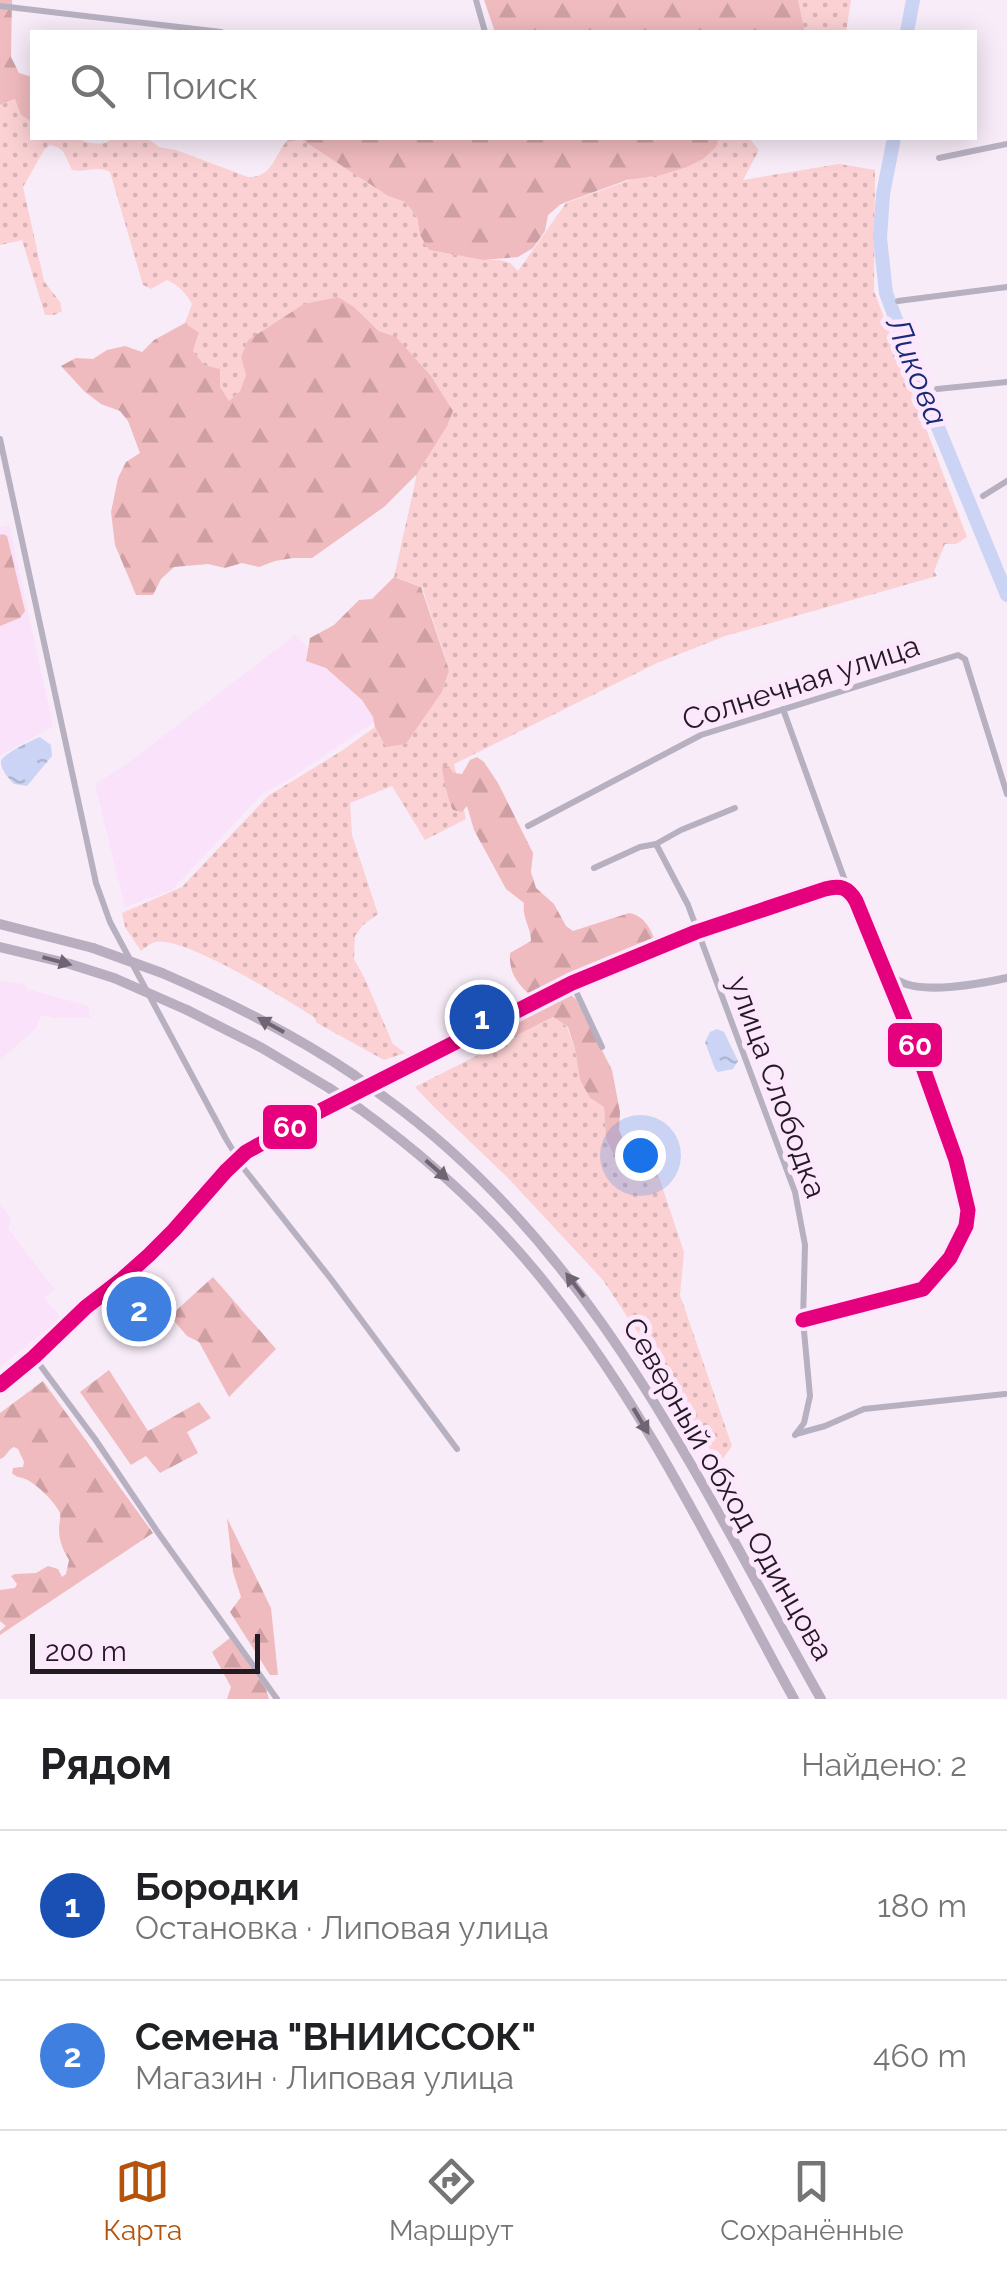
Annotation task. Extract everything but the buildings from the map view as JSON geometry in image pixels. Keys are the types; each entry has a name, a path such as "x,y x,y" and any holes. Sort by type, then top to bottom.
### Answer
{"highway":[{"name":"Северный обход Одинцова","path":"0,924 94,948 242,1009 354,1076 467,1164 527,1226 581,1292 640,1378 821,1699"},
{"name":"Северный обход Одинцова","path":"0,947 114,978 262,1048 387,1128 451,1182 552,1291 602,1360 642,1423 794,1699"}],"street":[{"path":"476,0 484,30"},
{"path":"0,6 204,30"},
{"path":"939,158 1007,144"},
{"path":"898,300 1007,287"},
{"path":"936,389 1007,382"},
{"path":"0,439 101,900 238,1158 457,1449"},
{"path":"983,496 1007,481"},
{"name":"Солнечная улица","path":"528,826 701,735 960,655 1007,794"},
{"path":"783,709 848,890 885,969 956,1160 968,1210 966,1226 950,1258 923,1289 803,1320"},
{"path":"594,868 735,808"},
{"name":"улица Слободка","path":"656,844 688,905 795,1192 804,1245 803,1320 810,1396 804,1423 794,1434 864,1409 1006,1394"},
{"path":"0,1385 162,1242 238,1158 316,1113 572,983 696,932 826,889 848,890"},
{"path":"885,969 901,982 924,986 1007,978"},
{"path":"572,983 602,1048"},
{"path":"34,1357 277,1699"}],"shaded area":[{"path":"798,0 851,0 846,30 803,30"},
{"path":"16,99 21,115 30,121 30,140 81,140 97,144 110,140 150,140 159,147 248,177 267,171 285,143 304,140 388,196 405,202 417,217 420,235 429,250 500,260 518,271 566,203 699,155 711,140 751,140 759,150 743,180 839,164 875,170 874,291 967,537 956,544 945,544 934,571 937,576 725,636 657,663 454,764 466,819 425,840 392,786 350,803 352,835 378,914 355,936 354,959 393,1044 405,1053 384,1060 317,1023 314,1017 259,984 188,948 155,942 141,951 125,927 122,913 182,887 268,796 375,727 382,737 406,744 442,692 449,669 422,587 394,577 417,474 446,428 452,411 431,376 396,338 379,331 354,307 262,332 248,340 241,357 246,375 240,391 228,402 193,351 199,334 185,323 192,304 187,296 167,280 151,289 143,285 110,172 72,170 62,151 50,145 23,187 44,281 62,311 45,315 22,240 0,245 0,105"},
{"path":"9,525 53,726 0,756 0,527"},
{"path":"295,635 382,717 262,794 172,890 125,907 95,784"},
{"path":"0,981 24,984 27,989 88,1006 90,1018 41,1015 35,1029 0,1060"},
{"path":"553,1017 567,1027 580,1080 590,1098 604,1107 606,1139 613,1154 650,1150 684,1252 680,1295 732,1446 719,1464 603,1280 507,1177 415,1087"},
{"path":"0,1205 11,1219 8,1229 55,1290 44,1298 61,1318 0,1367"}],"green space":[{"path":"0,0 12,0 11,57 19,73 30,76 30,121 21,115 15,99 0,105"},
{"path":"484,0 798,0 804,29 804,30 494,30"},
{"path":"303,140 718,140 703,159 687,167 627,180 561,204 548,215 545,231 533,248 518,257 483,260 429,250 420,235 417,217 405,202 388,196"},
{"path":"338,297 379,331 396,337 431,376 453,411 417,474 384,507 312,558 275,561 259,567 242,563 225,568 208,564 174,567 161,579 153,595 136,595 115,545 111,512 118,478 126,462 140,453 120,411 101,404 61,366 76,358 93,359 107,350 125,346 142,352 154,340 185,323 199,333 193,351 204,365 220,369 220,387 229,401 240,391 246,375 241,357 248,340 304,304"},
{"path":"0,535 7,536 25,611 20,618 0,626"},
{"path":"394,577 421,587 449,670 442,692 406,744 386,747 362,700 326,668 306,661 310,638 334,625 359,600 372,599"},
{"path":"477,757 498,783 533,853 531,872 536,888 554,904 566,926 573,931 629,913 646,923 655,941 528,993 523,989 514,975 510,953 531,941 524,903 506,889 474,830 467,806 462,812 453,810 443,775 442,766 462,774 470,760"},
{"path":"565,995 576,999 612,1070 620,1112 619,1130 628,1150 613,1154 606,1139 604,1107 590,1098 580,1080 568,1027 553,1017 484,1052 479,1046"},
{"path":"213,1277 276,1349 229,1397 199,1342 187,1336 170,1316"},
{"path":"109,1370 148,1431 199,1402 211,1418 187,1432 198,1453 160,1473 146,1456 131,1465 80,1392"},
{"path":"43,1381 153,1533 0,1635 6,1626 0,1621 0,1590 15,1588 17,1584 11,1576 36,1573 48,1566 58,1569 62,1577 69,1560 61,1541 58,1509 34,1484 12,1473 13,1468 23,1467 18,1449 14,1447 0,1459 0,1413"},
{"path":"227,1518 271,1608 278,1675 270,1675 230,1612 241,1597 233,1572"},
{"path":"230,1638 269,1699 227,1699 231,1687 212,1652"}],"water":[{"path":"40,737 51,745 52,756 27,786 14,784 1,761"},
{"path":"710,1032 724,1032 738,1061 733,1069 715,1069 705,1042"}],"waterway":[{"name":"Ликова","path":"907,30 913,0"},
{"name":"Ликова","path":"894,140 883,194 880,238 886,293 1007,595"}],"transit line":[{"name":"60","path":"0,1385 149,1255 246,1152 572,983 696,932 839,887 856,901 915,1045 956,1160 968,1210 966,1226 950,1258 923,1289 803,1320"}],"place":[{"name":"Бородки","path":"482,1017"},
{"name":"Семена \"ВНИИССОК\"","path":"139,1309"}]}
